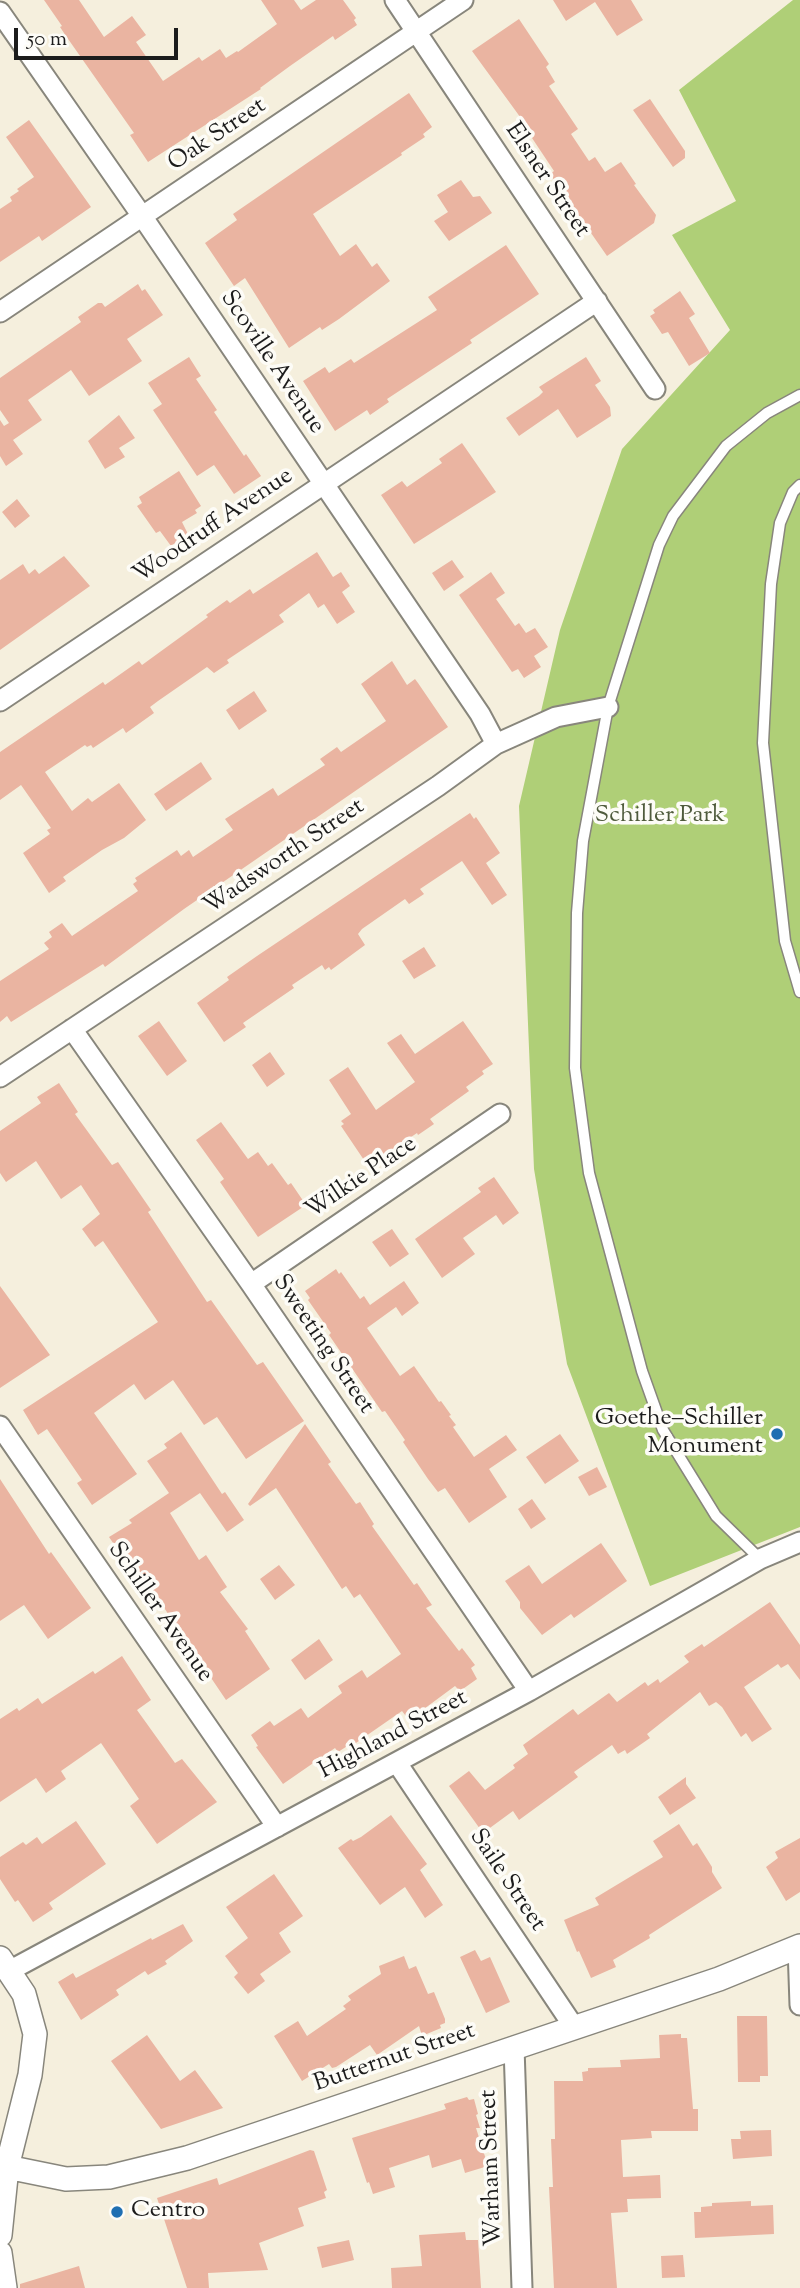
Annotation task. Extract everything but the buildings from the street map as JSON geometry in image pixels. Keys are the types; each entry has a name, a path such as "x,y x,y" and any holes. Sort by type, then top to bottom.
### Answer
{"street":[{"name":"Elsner Street","path":"395,0 655,389"},
{"name":"Oak Street","path":"0,312 463,0"},
{"name":"Scoville Avenue","path":"0,12 480,714 496,744"},
{"name":"Woodruff Avenue","path":"0,701 597,302"},
{"name":"Wadsworth Street","path":"0,1077 426,794 496,744 556,717 608,707"},
{"name":"Sweeting Street","path":"72,1029 251,1284 529,1691"},
{"name":"Wilkie Place","path":"251,1284 500,1114"},
{"name":"Schiller Avenue","path":"0,1426 277,1827"},
{"name":"Highland Street","path":"5,1965 277,1827 529,1691 760,1559 800,1542"},
{"name":"Saile Street","path":"397,1763 574,2027"},
{"name":"Butternut Street","path":"3,2168 65,2179 109,2177 148,2169 719,1979 799,1947"},
{"path":"799,1947 800,2006"},
{"path":"0,2235 3,2168 30,2074 35,2034 24,1994 5,1965"},
{"name":"Warham Street","path":"514,2047 522,2288"},
{"path":"0,2253 5,2288"}],"lane":[{"path":"760,1559 716,1516 663,1430 638,1359 589,1173 575,1068 577,913 583,841 608,707 659,545 673,516 726,446 766,413 800,395"},
{"path":"800,485 793,492 780,523 771,583 763,743 785,941 800,992"}],"green space":[{"name":"Schiller Park","path":"793,0 800,0 800,1527 650,1586 567,1364 534,1169 519,806 560,630 622,449 730,330 672,235 736,201 679,90"}],"place":[{"name":"Goethe–Schiller Monument","path":"777,1434"},
{"name":"Centro","path":"117,2212"}]}
